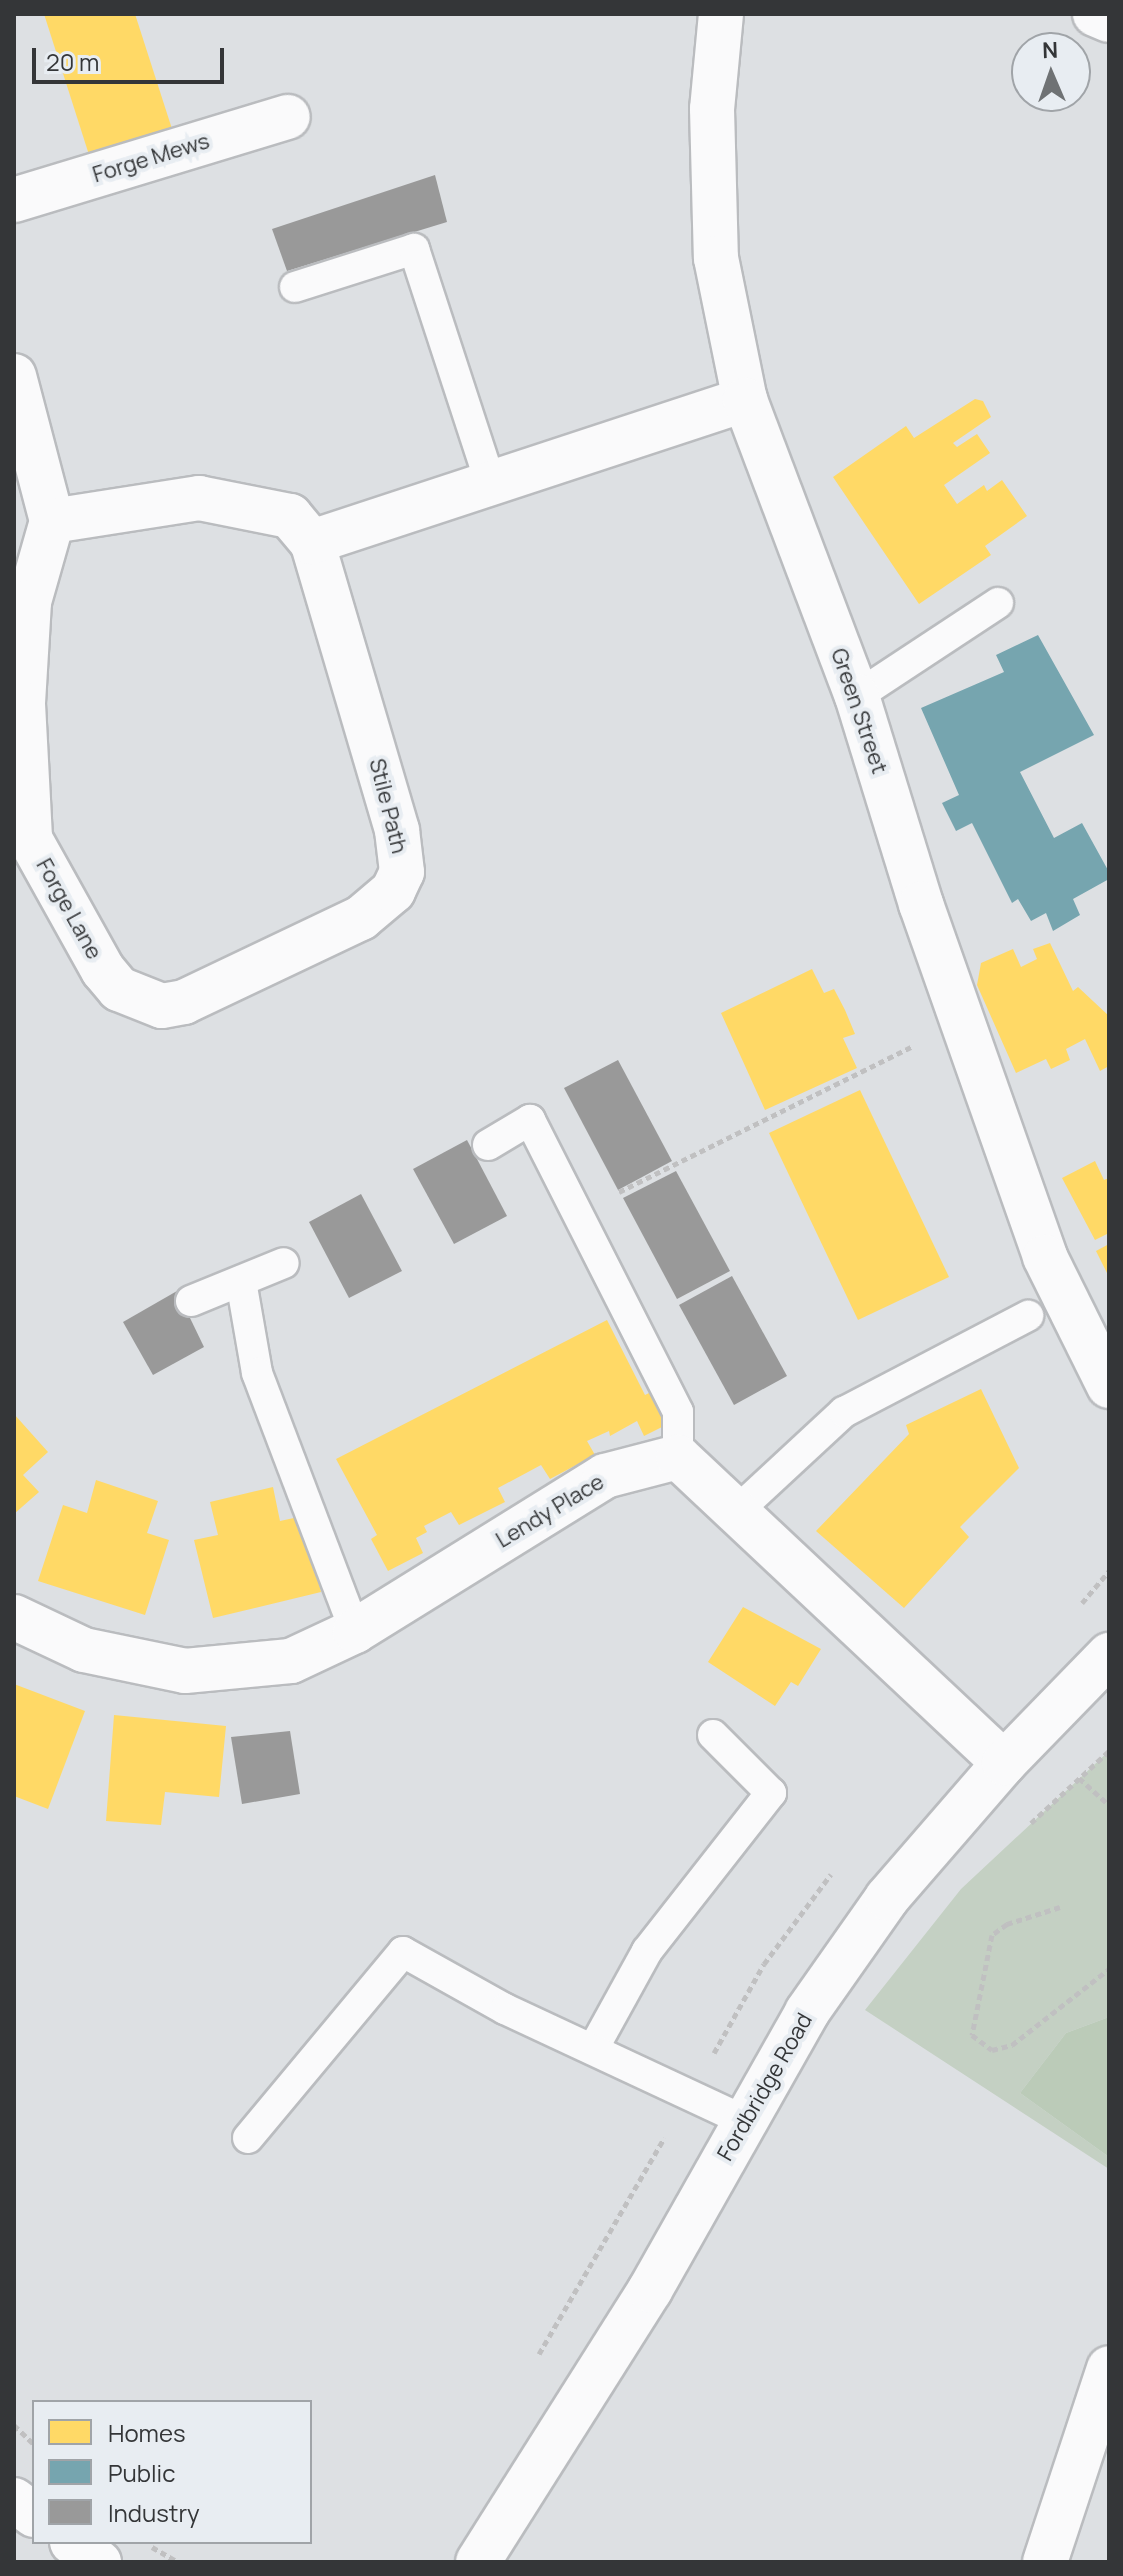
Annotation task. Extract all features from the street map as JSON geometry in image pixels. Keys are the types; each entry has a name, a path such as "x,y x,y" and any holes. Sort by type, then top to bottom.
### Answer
{"street":[{"name":"Green Street","path":"721,14 712,109 716,258 745,400 857,696 963,1021 1045,1257 1109,1386"},
{"path":"1095,14 1109,20"},
{"name":"Forge Mews","path":"14,200 288,117"},
{"path":"14,376 52,521"},
{"path":"312,542 745,400"},
{"name":"Stile Path","path":"52,521 199,498 290,516 312,542 397,830 402,872 393,891 361,918 184,1002 162,1006 140,999 119,989 103,970"},
{"name":"Forge Lane","path":"52,521 29,602 23,704 30,839 103,970"},
{"path":"678,1457 1004,1763"},
{"name":"Lendy Place","path":"14,1617 84,1650 185,1671 291,1661 355,1631 605,1476 678,1457"},
{"name":"Fordbridge Road","path":"478,2562 650,2290 807,2012 887,1898 1004,1763 1109,1655"},
{"path":"1045,2562 1109,2368"},
{"path":"14,2500 32,2514"},
{"path":"75,2544 99,2562"}],"lane":[{"path":"295,287 414,249 490,482"},
{"path":"857,696 998,603"},
{"path":"488,1145 530,1120 678,1412 678,1457"},
{"path":"191,1301 284,1263"},
{"path":"241,1281 257,1373 355,1631"},
{"path":"737,1511 844,1412 1028,1316"},
{"path":"593,2049 647,1951 771,1793 713,1735"},
{"path":"248,2138 403,1952 505,2009 745,2121"}],"path":[{"path":"577,1212 963,1021"},
{"path":"1026,1828 1109,1751"},
{"path":"1079,1778 1109,1805"},
{"path":"1060,1907 1007,1924 992,1935 972,2035 980,2045 992,2050 1012,2045 1109,1969"},
{"path":"14,2425 32,2442"},
{"path":"148,2544 178,2562"}],"green space":[{"path":"1109,1751 1109,2017 1066,2033 1020,2093 1109,2157 1109,2169 865,2010 961,1889"},
{"path":"1109,2017 1109,2157 1020,2093 1066,2033"}],"building: Homes":[{"path":"44,14 135,14 173,132 90,158"},
{"path":"975,399 983,401 991,417 953,443 957,447 977,434 990,453 944,485 957,504 984,485 987,491 1002,480 1027,516 985,546 991,555 919,604 833,477 906,426 914,438"},
{"path":"1050,943 1073,991 1078,987 1109,1016 1109,1066 1100,1071 1085,1039 1066,1049 1070,1060 1051,1069 1046,1059 1016,1073 977,985 981,963 1013,949 1021,967 1037,959 1033,949"},
{"path":"812,969 824,993 834,989 845,1010 855,1034 843,1038 857,1068 765,1110 721,1013"},
{"path":"860,1090 949,1277 858,1320 769,1133"},
{"path":"1095,1161 1104,1180 1109,1178 1109,1233 1095,1240 1062,1178"},
{"path":"1109,1244 1109,1277 1096,1251"},
{"path":"607,1320 645,1395 655,1390 672,1422 644,1436 637,1421 610,1436 609,1431 587,1441 595,1455 550,1479 541,1465 498,1488 505,1502 459,1525 451,1512 424,1526 427,1532 416,1538 423,1553 388,1571 371,1539 377,1535 336,1459"},
{"path":"981,1389 1019,1468 960,1527 969,1537 904,1608 816,1531 909,1434 906,1425"},
{"path":"14,1414 48,1452 23,1475 39,1492 14,1514"},
{"path":"96,1480 158,1501 147,1533 169,1540 145,1615 38,1581 63,1505 87,1513"},
{"path":"273,1487 280,1521 303,1516 321,1592 213,1618 194,1540 218,1535 210,1502"},
{"path":"743,1607 821,1649 798,1686 791,1682 775,1706 708,1662"},
{"path":"14,1684 85,1711 48,1809 14,1796"},
{"path":"114,1715 226,1726 219,1797 165,1792 161,1825 106,1821"}],"building: Public":[{"path":"1038,635 1094,735 1020,772 1054,838 1082,823 1109,872 1109,879 1073,899 1080,915 1053,931 1046,913 1031,921 1018,899 1012,903 972,823 956,831 942,803 959,795 921,708 1004,672 996,655"}],"building: Industry":[{"path":"435,175 447,222 287,271 272,229"},
{"path":"618,1060 672,1161 618,1190 564,1088"},
{"path":"467,1140 507,1216 454,1244 413,1169"},
{"path":"676,1171 730,1271 677,1299 623,1198"},
{"path":"361,1194 402,1271 349,1298 309,1222"},
{"path":"732,1276 787,1376 734,1405 679,1305"},
{"path":"177,1291 204,1347 153,1375 123,1322"},
{"path":"290,1731 300,1794 242,1804 231,1737"}]}
